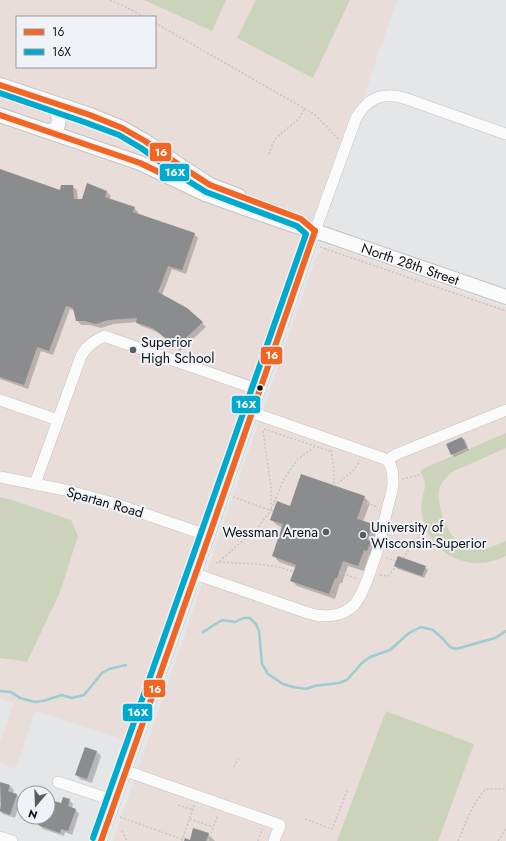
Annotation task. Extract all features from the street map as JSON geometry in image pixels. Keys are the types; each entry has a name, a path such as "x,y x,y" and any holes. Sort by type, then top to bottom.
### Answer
{"main road":[{"name":"North 28th Street","path":"0,85 90,115 122,128 141,138 210,185 301,219 312,237"},
{"path":"36,98 51,106 56,110 58,115 59,123 57,128 47,131"},
{"name":"North 28th Street","path":"0,115 140,163 205,194 292,225 312,237 506,297"}],"street":[{"path":"101,841 209,536 312,237 356,118 363,108 375,99 380,96 391,95 404,98 506,134"},
{"path":"35,484 79,360 83,352 90,345 104,336 259,390"},
{"path":"0,400 58,420"},
{"path":"389,461 397,454 506,410"},
{"path":"195,574 302,612 319,616 338,614 351,607 358,599 368,578 377,552 392,495 393,480 389,461 334,441 286,419 252,412"},
{"name":"Spartan Road","path":"0,477 74,492 113,503 209,536"},
{"path":"126,771 280,825 274,841"},
{"path":"58,782 115,801"},
{"path":"0,837 12,841"}],"path":[{"path":"110,0 142,16"},
{"path":"156,24 305,108 330,129 345,148"},
{"path":"269,154 276,138 298,120 305,108"},
{"path":"312,237 333,251 506,311"},
{"path":"263,431 271,487 272,510"},
{"path":"334,441 331,452 334,470 334,486 352,471 364,452"},
{"path":"293,572 264,565 217,562 259,526 272,510 282,481 298,459 316,446"},
{"path":"393,480 421,474"},
{"path":"223,494 272,510"},
{"path":"363,502 387,510"},
{"path":"403,558 423,530"},
{"path":"339,572 368,578 388,576 396,567"},
{"path":"234,767 238,759"},
{"path":"458,841 471,809 481,794 486,789 506,789"},
{"path":"304,819 332,829 347,791"},
{"path":"111,814 183,840 197,796"},
{"path":"178,805 193,810"},
{"path":"208,841 217,817"},
{"path":"190,819 213,828"},
{"path":"258,841 265,820"},
{"path":"498,841 506,828"},
{"path":"122,831 127,841"}],"shaded area":[{"name":"Superior High School","path":"0,0 397,0 364,98 350,115 317,207 297,253 291,276 127,741 36,711 15,769 0,763 0,742 14,703 0,698"},
{"name":"University of Wisconsin-Superior","path":"328,247 337,248 506,308 506,841 113,841 316,258"}],"green space":[{"path":"144,0 226,0 212,31"},
{"path":"256,0 350,0 313,78 237,38"},
{"path":"506,433 506,448 454,471 445,479 440,487 439,497 442,513 453,538 458,543 464,547 480,549 491,547 506,541 506,556 499,559 479,563 459,560 450,555 434,542 424,524 421,505 425,485 420,470"},
{"path":"0,497 71,520 78,536 60,592 27,662 0,658"},
{"path":"386,711 474,744 438,841 337,841"}],"building":[{"path":"0,169 60,190 61,185 73,185 74,199 82,199 87,183 107,191 105,197 135,207 133,212 195,233 182,270 168,266 158,292 187,308 203,322 175,348 154,329 136,323 137,318 108,320 96,324 85,321 76,321 73,308 66,306 49,351 37,347 24,385 0,377"},
{"path":"462,437 467,448 451,455 446,444"},
{"name":"Wessman Arena","path":"301,474 365,496 357,519 373,524 367,540 371,541 367,551 364,550 358,566 343,561 329,594 290,581 296,565 272,556 283,524 270,520 277,501 290,506"},
{"path":"398,556 426,566 422,576 394,566"},
{"path":"85,747 97,751 87,779 75,775"},
{"path":"0,782 10,785 8,791 16,794 10,815 0,811"},
{"path":"63,797 70,799 68,806 76,809 68,831 61,829 60,833 38,825 56,825 56,801 61,803"},
{"path":"193,828 209,833 206,841 184,841 185,838 190,840"}],"waterway":[{"path":"203,632 222,620 235,622 243,618 250,618 256,624 259,631 262,664 268,674 283,684 306,689 314,686 339,683 347,680 362,663 370,657 390,650 409,633 421,627 433,630 450,647 456,649 495,638 506,631"},
{"path":"0,691 11,692 20,698 35,702 62,695 72,698 84,695 102,673 109,669 126,665"}],"transit line":[{"name":"16","path":"0,85 90,115 122,128 145,141 210,185 301,219 315,231"},
{"name":"16X","path":"0,93 119,135 206,192 297,226 306,234 93,838"},
{"name":"16","path":"0,115 140,163 165,175"},
{"name":"16","path":"101,841 315,231"}],"place":[{"name":"Superior High School","path":"133,350"},
{"name":"Wessman Arena","path":"326,532"},
{"name":"University of Wisconsin-Superior","path":"363,535"}]}
